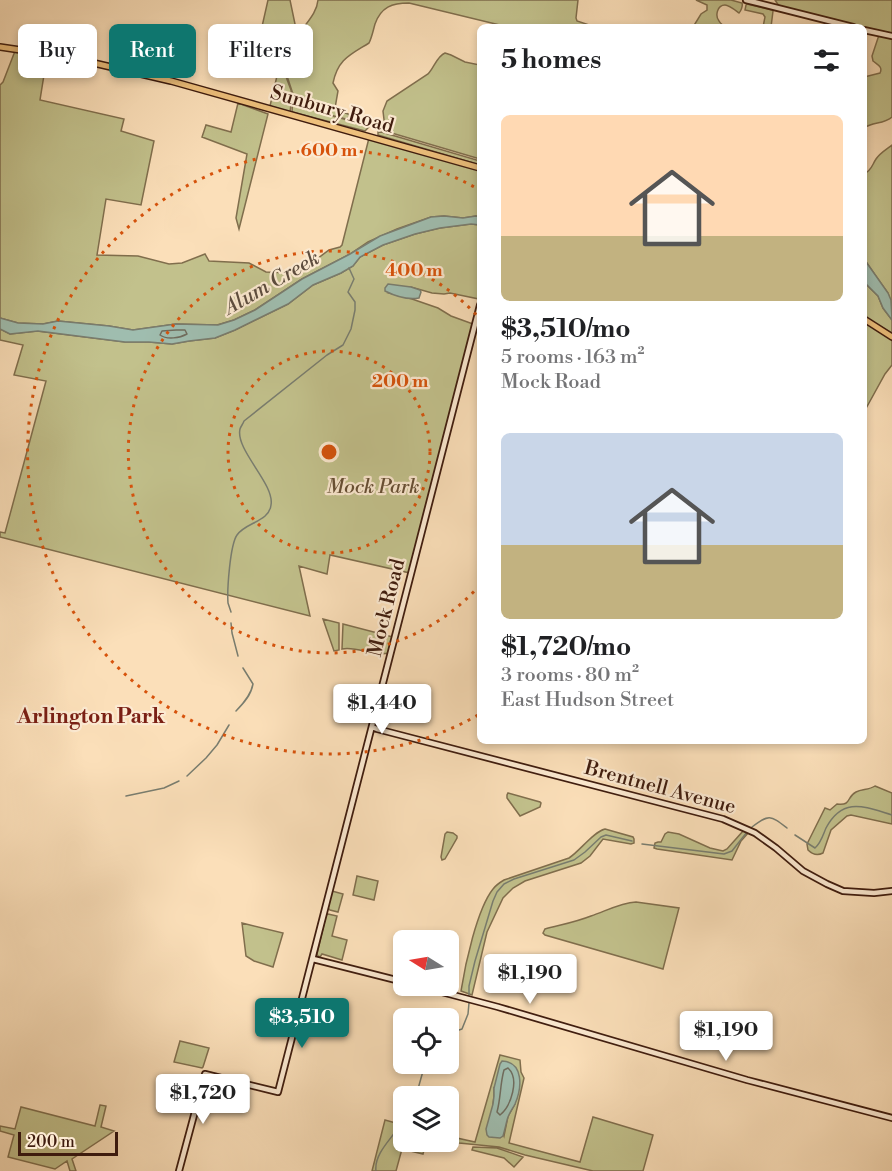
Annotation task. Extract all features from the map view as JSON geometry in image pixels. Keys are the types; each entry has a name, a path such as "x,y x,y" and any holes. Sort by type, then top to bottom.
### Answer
{"main road":[{"name":"Sunbury Road","path":"0,46 64,57 171,81 477,167"},
{"path":"867,321 892,337"}],"street":[{"path":"746,0 841,24"},
{"path":"867,31 892,36"},
{"name":"Mock Road","path":"179,1171 205,1074 278,1092 477,317"},
{"name":"Brentnell Avenue","path":"372,727 723,819 755,833 802,871 843,891 874,893 892,891"},
{"path":"313,959 393,979"},
{"path":"457,996 747,1080 892,1118"}],"green space":[{"path":"268,0 290,0 295,24 263,24"},
{"path":"318,0 578,0 577,21 586,24 496,24 409,3 388,7 377,18 369,43 346,58 335,75 333,83 338,91 335,108 350,116 346,119 314,111 370,126 365,131 292,112 293,94 288,78 313,78 313,24 306,24"},
{"path":"696,0 731,0 742,3 739,13 727,5 722,5 717,14 722,24 695,24 701,14 707,10 707,5"},
{"path":"775,0 892,0 892,34 867,28 867,24 852,24 779,6"},
{"path":"746,5 772,10 771,24 764,24 765,17 763,14 745,10"},
{"path":"879,35 892,39 892,117 867,127 867,76 881,71 872,56"},
{"path":"15,51 18,51 18,78 44,78 40,100 124,119 121,131 154,141 141,205 106,199 97,255 138,256 169,264 182,263 205,254 209,261 249,263 266,272 293,273 302,270 329,250 342,245 369,138 477,169 477,216 431,217 397,229 368,242 302,279 255,310 217,325 176,324 133,330 58,321 43,324 18,323 0,318 0,85"},
{"path":"445,53 477,64 477,158 378,129 379,127 385,128 383,111 387,101 428,74"},
{"path":"277,78 286,78 292,96 290,112 270,106"},
{"path":"238,103 268,114 239,229 236,218 247,154 202,137 206,125 231,132"},
{"path":"378,131 477,160 477,164 378,135"},
{"path":"892,145 892,307 888,293 867,263 867,172 879,155"},
{"name":"Mock Park","path":"477,225 477,299 450,293 432,293 411,287 389,293 438,308 451,316 473,324 410,573 330,555 327,574 299,566 310,616 0,537 0,532 5,533 46,381 14,375 23,345 0,340 0,329 10,334 37,331 125,342 172,344 215,338 288,304 313,285 341,273 353,266 360,257 383,245 440,228"},
{"path":"867,285 878,296 892,320 892,333 867,319"},
{"path":"867,324 892,339 892,365 867,407"},
{"path":"323,619 339,623 339,650 334,651"},
{"path":"343,624 393,637 389,653 377,654 348,648 342,649"},
{"path":"875,786 892,793 892,824 847,816 831,830 823,853 815,854 808,850 807,844 825,808 830,810 837,804 845,804 856,792"},
{"path":"508,793 540,802 540,807 520,816 507,798"},
{"path":"605,829 633,837 634,843 603,839 590,856 581,863 525,881 513,888 503,898 487,932 472,995 461,991 477,923 487,898 494,888 504,880 569,858"},
{"path":"744,830 749,832 741,841 732,860 654,848 655,843 661,842 668,832 723,851"},
{"path":"453,833 457,838 445,859 442,860 445,834"},
{"path":"357,876 378,881 374,900 353,895"},
{"path":"332,891 343,894 338,912 328,908"},
{"path":"636,902 679,908 663,969 543,933 545,929"},
{"path":"328,914 337,916 332,936 347,940 342,960 322,954 320,957 317,954"},
{"path":"242,923 283,933 273,967 246,956"},
{"path":"180,1041 209,1048 202,1068 174,1062"},
{"path":"500,1055 520,1060 524,1078 509,1143 580,1162 593,1117 653,1135 643,1171 593,1171 499,1147 459,1143 459,1138 475,1142","holes":["494,1088 515,1104 508,1116 504,1136 493,1104"]},
{"path":"100,1105 106,1106 101,1127 114,1131 72,1159 76,1171 70,1171 67,1161 55,1169 8,1157 14,1135 0,1131 0,1126 15,1129 21,1107 95,1126"},
{"path":"385,1120 393,1122 393,1152 401,1152 396,1171 372,1171"},
{"path":"473,1147 497,1148 523,1157 514,1167 504,1158 472,1150"}],"water":[{"path":"476,216 477,225 440,228 383,245 360,257 353,266 341,273 313,285 288,304 215,338 172,344 125,342 38,331 10,334 0,329 0,318 18,323 43,324 58,321 133,330 176,324 218,325 255,310 302,279 380,236 431,217"},
{"path":"867,263 888,293 891,300 892,320 878,296 867,285"},
{"path":"388,284 420,290 419,298 406,298 389,293 385,291"},
{"path":"502,1061 509,1062 518,1071 519,1091 503,1136 489,1137 486,1129"}],"waterway":[{"path":"231,612 228,603 228,588 235,540 246,527 262,519 271,505 267,487 243,447 240,429 244,421 327,355 343,345 351,329 355,310 355,302 348,292 354,279 349,268"},
{"path":"231,623 238,656"},
{"path":"236,711 247,699 253,684 243,668"},
{"path":"187,776 217,745 229,725"},
{"path":"126,796 164,788 179,781"},
{"path":"795,835 815,848 826,828 840,811 855,806 892,815"},
{"path":"752,827 770,818 787,828"},
{"path":"642,844 724,854 732,851 747,832"},
{"path":"469,995 475,961 493,901 504,884 574,860 606,835 632,841"},
{"path":"459,1030 462,1029 468,1014 469,1003"},
{"path":"419,1086 422,1074"},
{"path":"376,1171 379,1155 393,1135"}],"district":[{"name":"Arlington Park","path":"91,717"}],"water label":[{"name":"Alum Creek","path":"272,283"}]}
